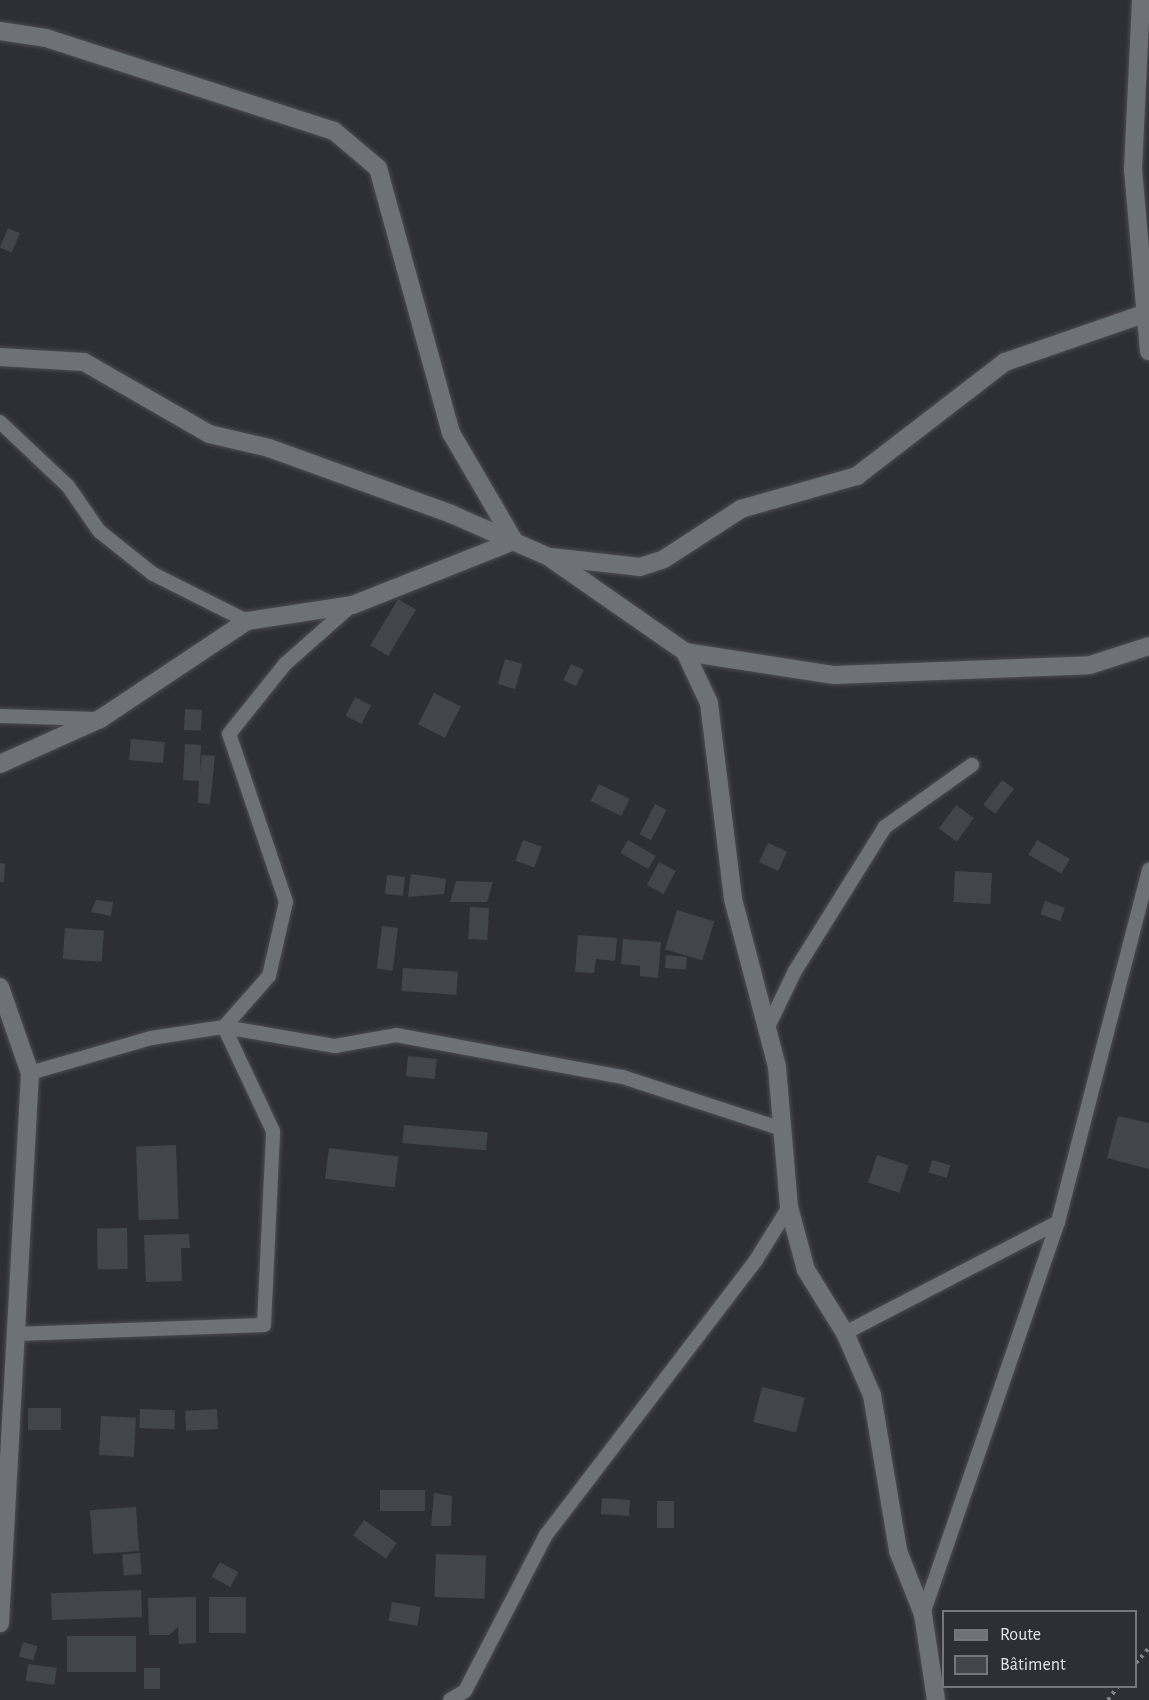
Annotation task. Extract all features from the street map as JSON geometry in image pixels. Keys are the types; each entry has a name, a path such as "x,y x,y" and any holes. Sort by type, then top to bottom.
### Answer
{"street":[{"path":"1141,0 1133,170 1149,351"},
{"path":"0,31 46,38 334,131 378,168 451,433 514,541"},
{"path":"549,557 640,567 664,559 741,509 857,476 1005,362 1146,314"},
{"path":"0,357 84,362 209,434 269,448 514,541 549,557 685,652 834,675 1090,664 1149,646"},
{"path":"0,765 100,719 247,621 352,605 514,541"},
{"path":"685,652 710,703 733,899 777,1067 779,1128 789,1207 806,1270 845,1334 872,1395 898,1551 924,1614 936,1700"},
{"path":"0,987 30,1073 0,1623"}],"lane":[{"path":"0,422 68,486 99,531 153,574 247,621"},
{"path":"224,1027 269,976 286,902 229,734 285,664 352,605"},
{"path":"2,713 100,719"},
{"path":"768,1027 795,971 885,827 972,765"},
{"path":"924,1614 1058,1222 1149,870"},
{"path":"16,1334 264,1325 273,1131 224,1027"},
{"path":"30,1073 151,1038 224,1027 335,1046 396,1035 623,1077 779,1128"},
{"path":"450,1700 469,1695 546,1535 756,1260 789,1207"},
{"path":"845,1334 1058,1222"}],"path":[{"path":"1137,1662 1149,1648"}],"building":[{"path":"8,228 20,233 12,252 0,247"},
{"path":"398,599 416,610 388,656 370,645"},
{"path":"505,659 522,664 515,689 498,684"},
{"path":"571,664 584,670 576,686 563,680"},
{"path":"434,693 461,707 445,738 418,724"},
{"path":"355,697 371,705 362,724 345,716"},
{"path":"185,709 202,710 201,731 184,730"},
{"path":"131,739 165,742 163,763 129,760"},
{"path":"185,744 201,745 200,772 202,755 215,756 210,804 198,803 199,781 183,780"},
{"path":"1002,780 1014,789 995,814 983,805"},
{"path":"599,784 630,799 621,816 591,801"},
{"path":"655,804 667,810 651,840 640,834"},
{"path":"956,805 974,818 957,841 939,828"},
{"path":"523,840 542,847 534,868 515,861"},
{"path":"628,840 656,856 648,869 620,853"},
{"path":"1037,840 1070,859 1061,874 1028,855"},
{"path":"768,843 787,852 778,871 759,862"},
{"path":"659,862 676,871 664,894 647,885"},
{"path":"0,863 5,864 4,882 0,882"},
{"path":"955,871 992,873 990,904 953,902"},
{"path":"411,874 446,879 444,894 408,897"},
{"path":"387,875 405,877 403,896 385,894"},
{"path":"456,881 493,882 487,902 450,902"},
{"path":"96,900 113,902 111,916 91,912"},
{"path":"1045,901 1065,908 1060,921 1040,914"},
{"path":"470,907 489,908 487,940 468,939"},
{"path":"677,910 714,921 702,961 665,949"},
{"path":"382,926 398,928 393,971 377,969"},
{"path":"65,928 104,931 102,962 63,959"},
{"path":"578,935 617,938 615,961 596,959 594,973 575,972"},
{"path":"623,939 661,942 658,978 640,976 640,966 621,964"},
{"path":"666,955 687,957 686,970 665,968"},
{"path":"403,968 458,972 456,995 401,991"},
{"path":"408,1056 437,1059 435,1079 406,1076"},
{"path":"1118,1116 1149,1123 1149,1169 1107,1158"},
{"path":"404,1125 488,1132 486,1150 402,1143"},
{"path":"176,1145 179,1219 139,1220 136,1146"},
{"path":"329,1148 398,1157 395,1187 325,1179"},
{"path":"877,1155 908,1165 899,1193 868,1183"},
{"path":"932,1160 950,1165 947,1178 928,1172"},
{"path":"127,1228 128,1269 98,1270 97,1229"},
{"path":"189,1234 190,1248 181,1248 182,1281 146,1282 144,1235"},
{"path":"762,1387 805,1398 796,1433 753,1422"},
{"path":"28,1408 61,1408 61,1430 28,1430"},
{"path":"140,1409 175,1410 174,1429 139,1428"},
{"path":"217,1409 218,1429 186,1431 185,1411"},
{"path":"101,1416 136,1418 134,1457 99,1455"},
{"path":"380,1490 425,1490 425,1511 380,1511"},
{"path":"434,1493 452,1496 451,1526 431,1526"},
{"path":"602,1498 630,1500 629,1516 601,1514"},
{"path":"657,1501 674,1501 674,1528 657,1528"},
{"path":"136,1507 139,1551 93,1554 90,1510"},
{"path":"364,1520 397,1543 386,1559 353,1536"},
{"path":"140,1553 142,1574 124,1575 122,1555"},
{"path":"436,1554 486,1556 484,1599 434,1597"},
{"path":"220,1562 238,1572 230,1587 212,1577"},
{"path":"141,1590 142,1617 52,1620 51,1593"},
{"path":"196,1597 196,1643 179,1644 178,1627 169,1635 149,1635 148,1598"},
{"path":"209,1597 246,1597 246,1633 209,1633"},
{"path":"392,1602 421,1607 417,1626 389,1621"},
{"path":"67,1636 136,1636 136,1672 67,1672"},
{"path":"23,1642 37,1646 33,1661 19,1656"},
{"path":"28,1664 57,1668 54,1685 26,1681"},
{"path":"144,1668 160,1668 160,1689 144,1689"}]}
